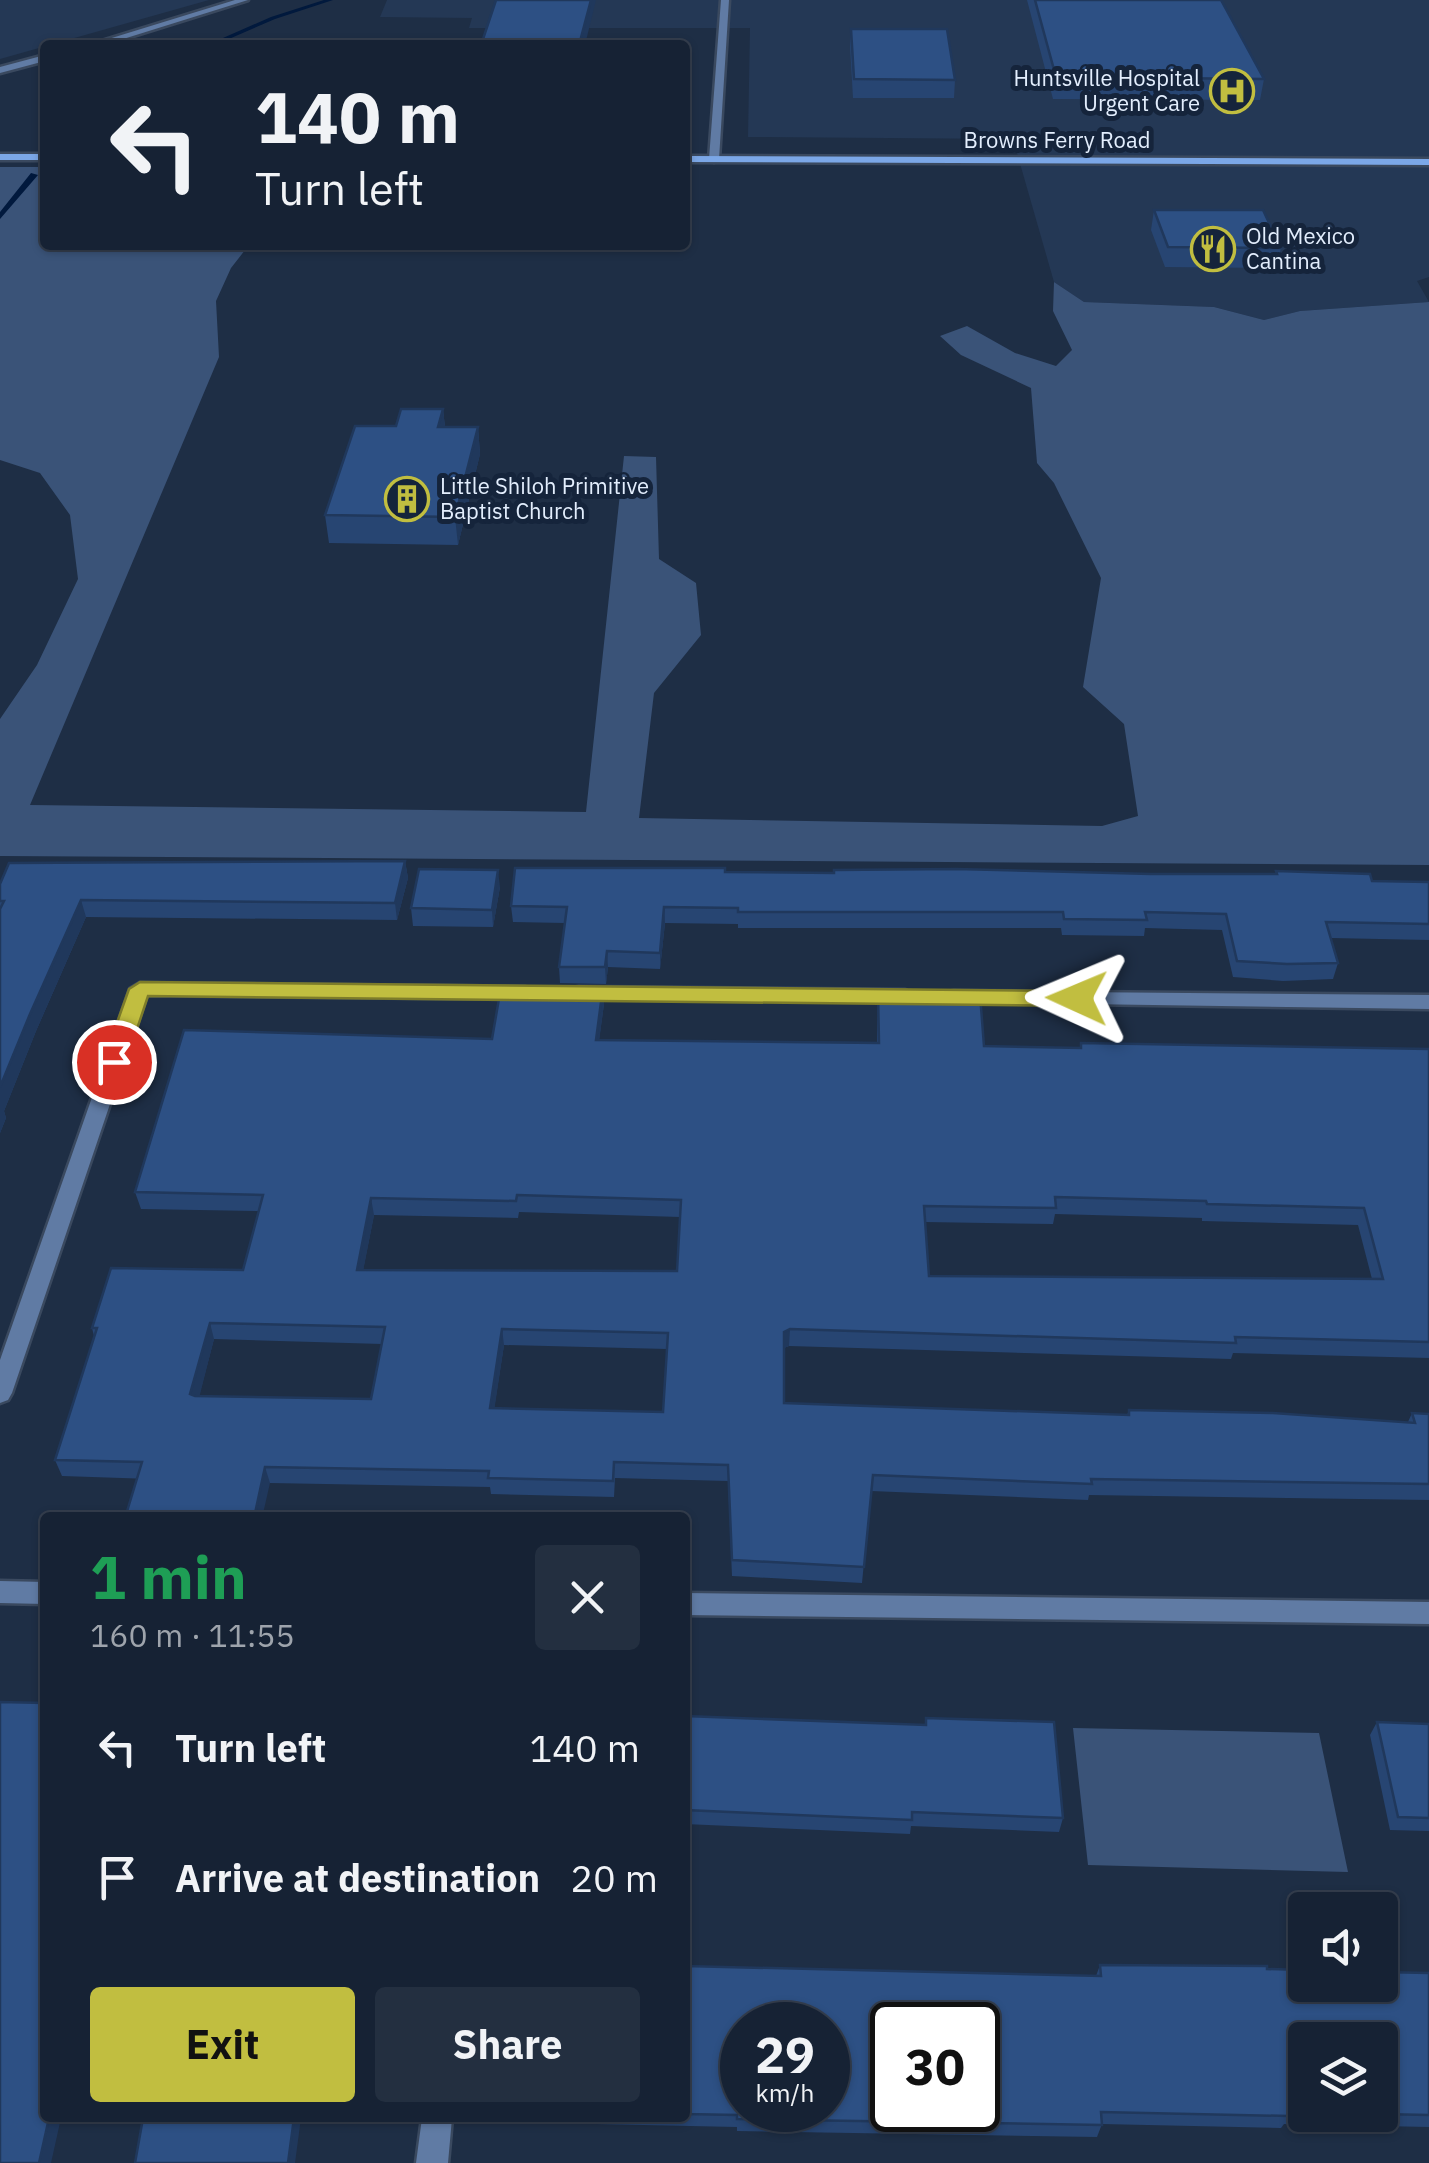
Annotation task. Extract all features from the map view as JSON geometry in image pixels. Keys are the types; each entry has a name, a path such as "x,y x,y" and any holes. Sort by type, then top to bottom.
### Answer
{"main road":[{"path":"0,157 40,157"},
{"name":"Browns Ferry Road","path":"690,159 1429,162"}],"street":[{"path":"111,40 244,0"},
{"path":"714,159 725,0"},
{"path":"0,70 40,59"},
{"path":"0,1393 140,989 1429,1002"},
{"path":"0,1592 40,1593"},
{"path":"690,1604 1429,1613"},
{"path":"432,2163 436,2122"}],"shaded area":[{"path":"0,0 209,0 67,40 40,40 40,48 0,59"},
{"path":"387,0 1429,0 1429,277 1417,281 1429,302 1300,311 1264,320 1214,307 1084,302 1054,282 1013,139 748,137 750,28 469,28 472,18 380,17"},
{"path":"0,167 40,167 40,250 245,250 231,268 216,301 219,357 30,805 586,812 624,456 656,457 659,559 696,583 701,635 654,693 639,818 1102,826 1138,816 1124,724 1083,687 1101,578 1054,483 1037,463 1031,388 961,355 940,336 967,326 1015,353 1056,366 1072,350 1053,311 1054,282 1084,302 1214,307 1264,320 1300,311 1429,302 1429,865 0,856 0,719 37,665 78,579 70,515 40,473 0,460"},
{"path":"1073,1728 1319,1733 1348,1872 1088,1865"}],"building":[{"path":"496,0 591,0 580,40 483,40"},
{"path":"1035,0 1221,0 1264,79 1056,77"},
{"path":"851,29 947,29 955,80 854,79"},
{"path":"1154,210 1263,210 1281,248 1168,247"},
{"path":"401,409 443,409 438,427 478,427 455,517 325,515 355,426 396,426"},
{"path":"405,861 395,903 81,900 0,1087 0,909 4,901 0,901 0,884 9,863"},
{"path":"515,868 1370,874 1372,881 1429,882 1429,924 1326,922 1338,963 1287,964 1237,961 1226,914 1145,912 1147,920 1064,919 1063,912 738,912 738,908 664,907 660,953 607,951 605,967 559,967 567,907 511,906"},
{"path":"419,869 498,870 492,910 411,908"},
{"path":"501,987 603,987 596,1040 879,1043 878,992 980,994 984,1046 1081,1048 1081,1043 1429,1049 1429,1342 1235,1337 1236,1343 790,1329 784,1332 784,1403 1129,1415 1129,1410 1273,1413 1415,1423 1412,1413 1429,1414 1429,1484 1091,1479 1092,1484 873,1475 864,1567 732,1560 728,1465 614,1462 613,1481 488,1478 489,1471 265,1467 255,1512 127,1512 142,1462 55,1460 97,1328 92,1328 111,1268 243,1270 263,1195 135,1192 184,1030 492,1039","holes":["517,1195 681,1200 677,1271 357,1270 371,1198 516,1201","1055,1197 1364,1208 1383,1279 929,1276 924,1206 1056,1208","210,1323 385,1327 371,1399 190,1394","502,1329 668,1333 663,1412 490,1408"]},
{"path":"0,1702 40,1703 40,2122 48,2122 39,2163 0,2163"},
{"path":"690,1716 926,1725 926,1718 1054,1722 1063,1818 912,1812 912,1820 690,1810"},
{"path":"1377,1722 1429,1724 1429,1818 1398,1817"},
{"path":"1100,1965 1267,1966 1288,1970 1288,2002 1398,2002 1398,1972 1429,1973 1429,2115 1398,2114 1398,2022 1288,2022 1288,2116 1101,2112 1102,2125 1000,2123 1000,2002 870,2002 870,2121 850,2121 850,2002 720,2002 720,2115 690,2114 690,1966 1101,1976"},
{"path":"142,2122 293,2122 288,2163 135,2163"}],"waterway":[{"path":"222,40 330,0"},
{"path":"0,217 34,175"}],"place":[{"name":"Huntsville Hospital Urgent Care","path":"1232,91"},
{"name":"Old Mexico Cantina","path":"1213,249"},
{"name":"Little Shiloh Primitive Baptist Church","path":"407,499"}],"route":[{"path":"114,1062 140,989 1077,998"}]}
